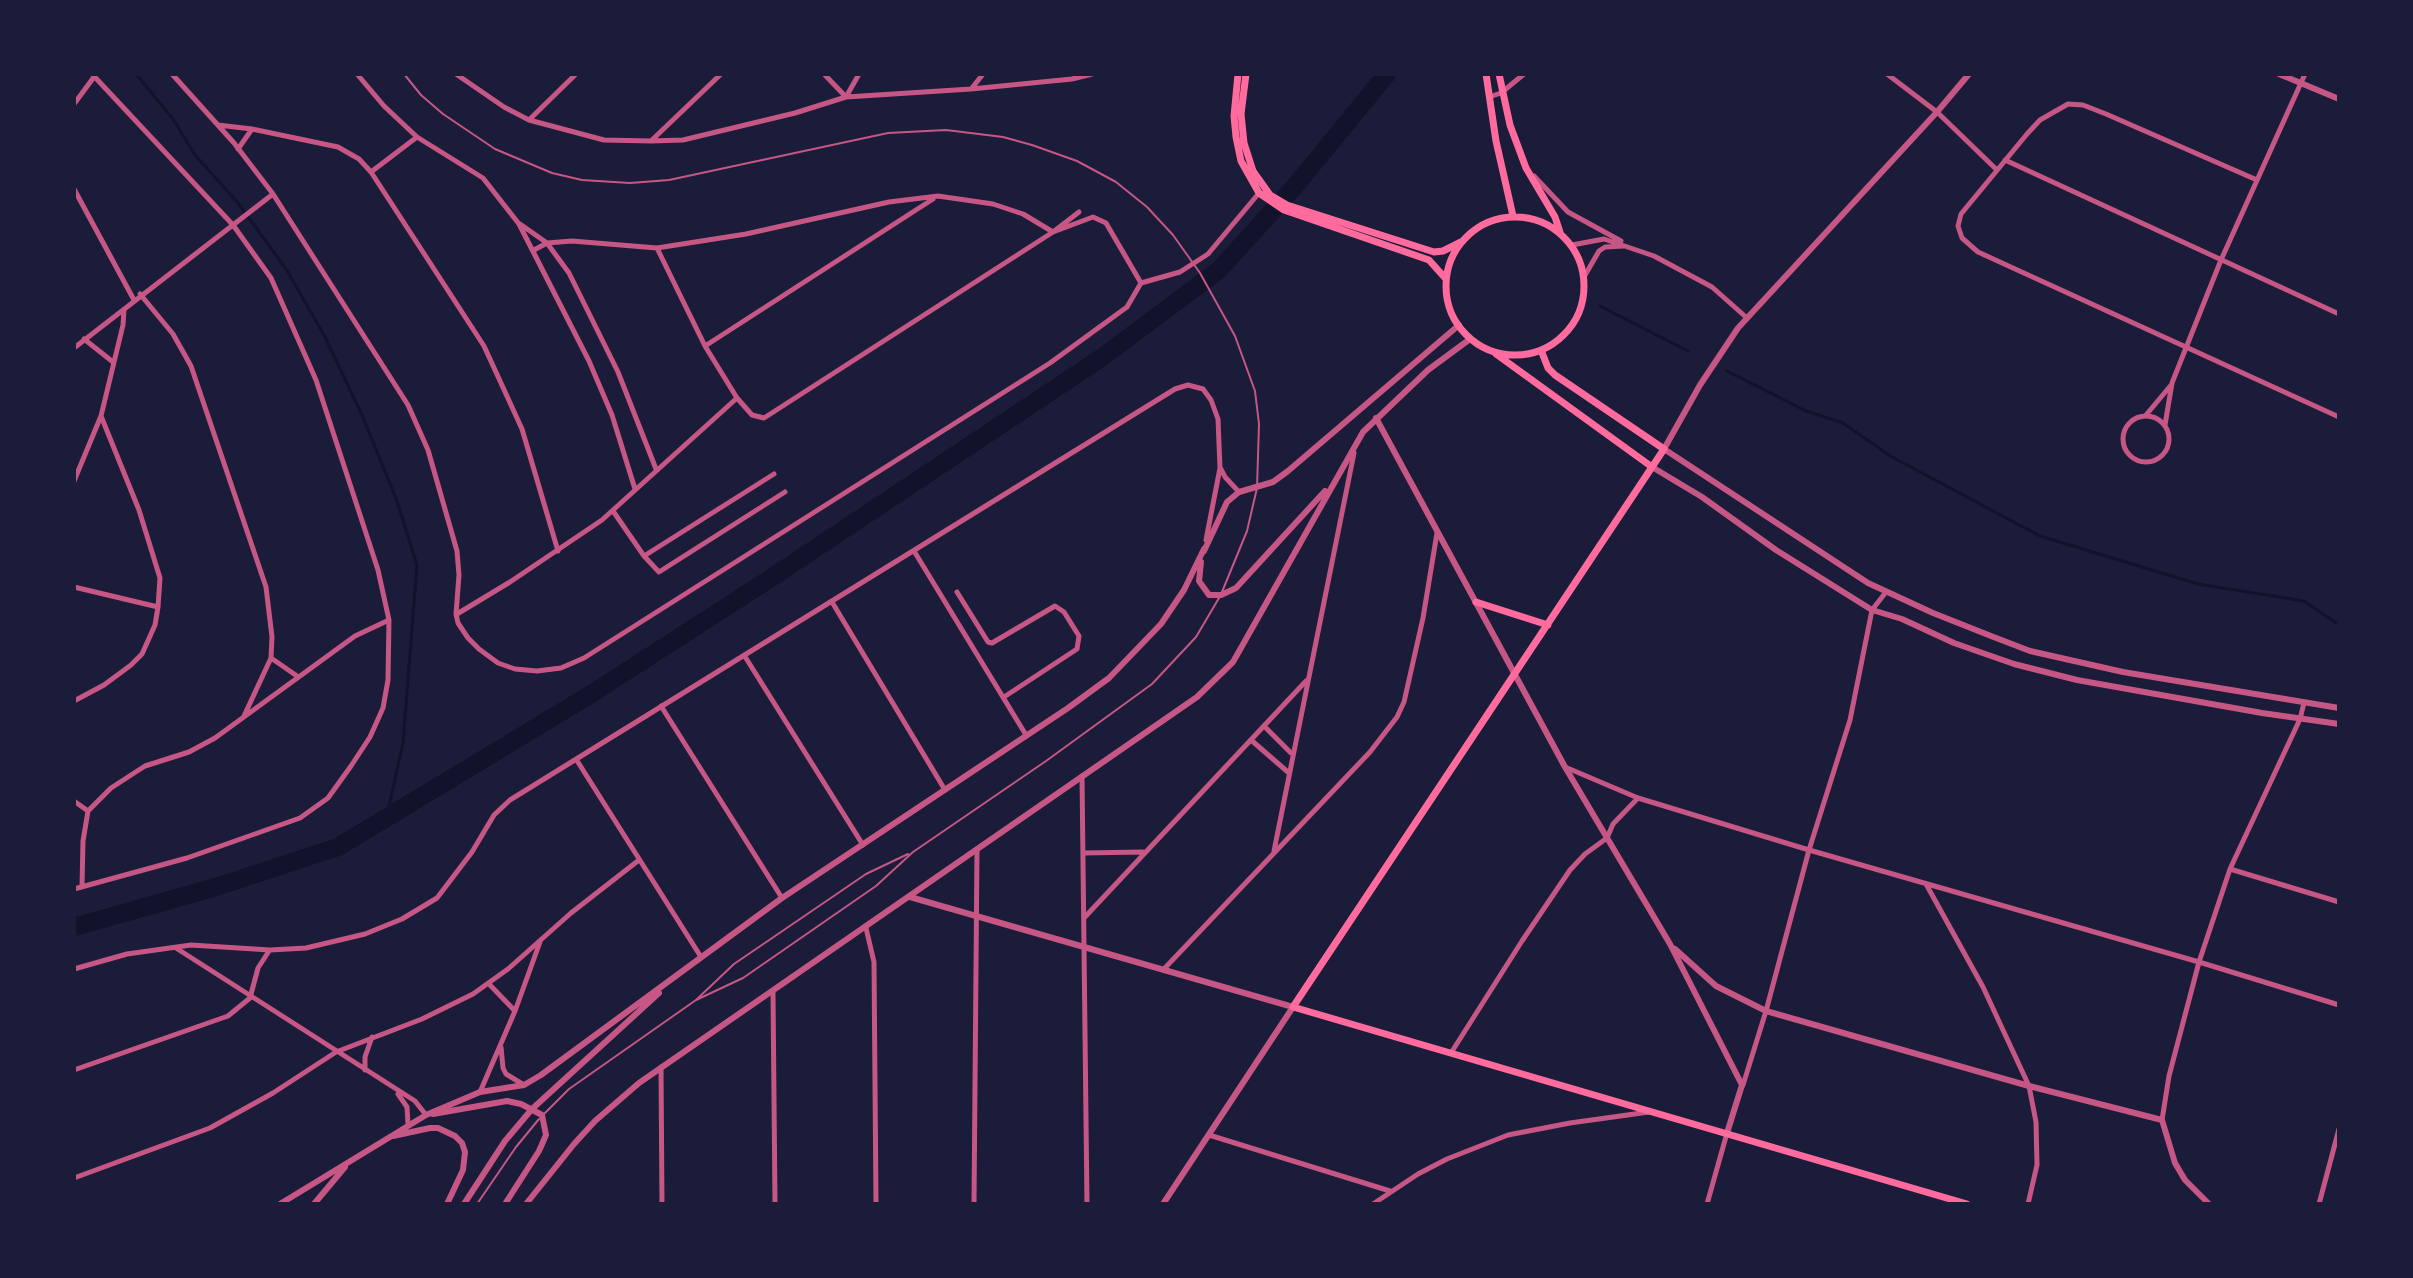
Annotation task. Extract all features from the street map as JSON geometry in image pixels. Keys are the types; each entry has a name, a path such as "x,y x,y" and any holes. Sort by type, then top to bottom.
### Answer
{"main road":[{"path":"1238,74 1234,116 1236,137 1241,161 1259,193 1286,208 1429,260 1446,279"},
{"path":"1246,74 1241,114 1244,143 1253,171 1269,198"},
{"path":"1486,74 1488,98 1513,216"},
{"path":"1499,74 1510,125 1526,168 1555,217 1561,234"},
{"path":"1286,208 1434,252 1443,251 1494,220 1513,216 1542,221 1561,234 1572,245 1584,277 1583,300 1575,321 1560,338 1541,350 1517,355 1494,352"},
{"path":"1463,240 1451,258 1446,279 1449,305 1470,339 1494,352 1652,467"},
{"path":"1541,350 1548,368 1555,375 1664,449 1293,1007 1967,1204"},
{"path":"1476,602 1548,625"}],"street":[{"path":"172,74 273,194 408,405 428,450 457,551 456,614 461,629 479,649 498,663 515,669 537,671 561,668 584,658 1050,363 1127,307 1141,283 1180,272 1208,254 1259,193"},
{"path":"357,74 384,106 417,137 483,178 519,224 595,375 612,415 635,489"},
{"path":"456,74 529,120 604,140 651,141 683,140 795,113 846,97 971,89 1092,74"},
{"path":"529,120 576,74"},
{"path":"651,141 721,74"},
{"path":"824,74 846,97"},
{"path":"846,97 859,74"},
{"path":"971,89 983,74"},
{"path":"1488,98 1501,93 1524,74"},
{"path":"1887,74 1937,112 1997,170"},
{"path":"1969,74 1747,318 1715,362 1664,449 1754,511 1886,592 2030,651 2123,672 2339,708"},
{"path":"2279,74 2339,99"},
{"path":"2165,425 2155,417 2146,415 2131,420 2123,432 2124,447 2133,458 2148,462 2163,455 2169,440 2165,425 2172,383 2221,260 2305,74"},
{"path":"74,104 93,75 233,225 271,278 316,380 378,570 389,620 388,680 383,708 370,737 328,798 300,818 187,858 74,889"},
{"path":"2257,180 2083,105 2068,104 2040,120 1961,214 1958,226 1962,238 1978,252 2339,417"},
{"path":"218,125 338,147 359,159 371,172 484,346 522,429 558,551"},
{"path":"238,149 252,129"},
{"path":"371,172 417,137"},
{"path":"2005,160 2339,314"},
{"path":"1526,168 1568,212 1629,246"},
{"path":"74,189 134,300"},
{"path":"74,348 273,194"},
{"path":"534,250 547,243 572,241 657,248 746,234 889,202 938,196 993,204 1023,214 1053,232"},
{"path":"705,346 938,196"},
{"path":"657,248 705,346 737,398 752,415 764,418 1053,232 1079,212"},
{"path":"1053,232 1093,217 1106,223 1141,283"},
{"path":"519,224 547,243 569,273 606,345 656,469"},
{"path":"1572,245 1604,239 1678,266 1701,280 1747,318"},
{"path":"1584,277 1595,257 1605,247 1629,246"},
{"path":"140,294 173,334 191,366 266,587 272,637 271,658 244,716"},
{"path":"74,481 101,416 123,325 124,308"},
{"path":"464,1204 505,1141 532,1109 667,984 782,898 1109,678 1137,651 1174,606 1221,512 1239,492 1273,482 1288,471 1459,325"},
{"path":"84,339 113,362"},
{"path":"526,1204 595,1121 661,1067 1197,697 1233,662 1355,444 1376,418 1428,370 1470,339"},
{"path":"2146,415 2172,383"},
{"path":"74,969 127,954 191,945 270,950 306,948 336,943 402,919 437,898 453,879 494,815 510,800 1175,389 1188,385 1203,389 1218,419 1220,468 1199,581 1209,595 1221,595 1236,588 1330,486"},
{"path":"456,614 558,551 613,511 737,398"},
{"path":"74,701 104,685 142,654 155,625 158,607 160,578 139,510 101,416"},
{"path":"1376,418 1565,767 1670,944 1742,1085"},
{"path":"1274,853 1291,754 1355,444"},
{"path":"1652,467 1872,610 1902,619 1954,643 2027,667 2143,693 2339,724"},
{"path":"1220,468 1239,492"},
{"path":"644,556 774,474"},
{"path":"613,511 659,572 785,492"},
{"path":"1163,970 1370,752 1397,717 1404,702 1420,632 1437,533"},
{"path":"914,551 1026,735"},
{"path":"74,587 158,607"},
{"path":"957,592 988,642 992,643 1055,606 1064,612 1079,636 1079,646 1073,652 1004,697"},
{"path":"1707,1204 1766,1011 1809,850 1850,720 1872,610 1886,592"},
{"path":"832,602 946,790"},
{"path":"82,886 83,841 88,811 126,777 145,766 189,752 355,636 389,620"},
{"path":"744,655 863,845"},
{"path":"271,658 297,676"},
{"path":"1084,918 1307,680"},
{"path":"2209,1204 2185,1180 2175,1163 2162,1120 2169,1076 2199,962 2230,869 2300,719 2304,703"},
{"path":"661,706 782,898"},
{"path":"1264,726 1291,754"},
{"path":"1251,740 1290,773"},
{"path":"576,759 701,957"},
{"path":"1565,767 1638,798 2339,1005"},
{"path":"1082,776 1087,1204"},
{"path":"1451,1054 1570,870 1607,838 1613,824 1638,798"},
{"path":"74,801 88,811"},
{"path":"974,1204 977,849"},
{"path":"1083,853 1144,852"},
{"path":"74,1178 194,1135 228,1119 336,1052 422,1019 489,984 571,913 639,860"},
{"path":"2230,869 2339,902"},
{"path":"1925,883 1983,987 2029,1086 2036,1122 2037,1165 2028,1204"},
{"path":"910,897 1293,1007 1163,1204"},
{"path":"866,928 874,962 876,1204"},
{"path":"480,1092 541,941"},
{"path":"1670,944 1716,986 1766,1011 2029,1086 2162,1120"},
{"path":"175,948 415,1101 426,1115"},
{"path":"74,1070 219,1021 250,998 258,968 270,950"},
{"path":"489,984 515,1011"},
{"path":"280,1204 426,1115 480,1092 524,1085 667,984"},
{"path":"773,992 775,1204"},
{"path":"366,1071 365,1057 372,1037"},
{"path":"501,1046 506,1074 524,1085"},
{"path":"661,1067 662,1204"},
{"path":"395,1090 407,1107 408,1124"},
{"path":"426,1115 507,1101 542,1115 546,1129 543,1143 505,1204"},
{"path":"1373,1204 1447,1159 1508,1135 1656,1111"},
{"path":"385,1138 430,1128 446,1131 462,1143 465,1152 463,1170 447,1204"},
{"path":"2319,1204 2339,1129"},
{"path":"1209,1135 1391,1191"},
{"path":"314,1204 351,1159"}],"lane":[{"path":"404,74 421,95 471,135 495,149 552,173 582,180 630,183 669,180 888,133 946,130 1003,137 1077,161 1116,182 1147,207 1173,235 1211,291 1235,336 1255,391 1259,424 1257,488 1247,531 1221,595 1196,637 1152,684 913,852 876,886 755,970 696,1000 569,1089 516,1147 477,1204"},
{"path":"696,1000 734,964 830,898 866,874 913,852"}],"waterway":[{"path":"136,74 173,119 195,155 238,203 286,269 324,335 362,415 397,501 417,565 403,743 387,815"},
{"path":"74,927 216,887 338,847 588,696 768,580 1101,358 1219,270 1295,186 1387,74"},
{"path":"1600,306 1688,351"},
{"path":"1727,371 1806,411 1843,423 1892,457 2040,536 2198,584 2304,601 2339,625"}]}
